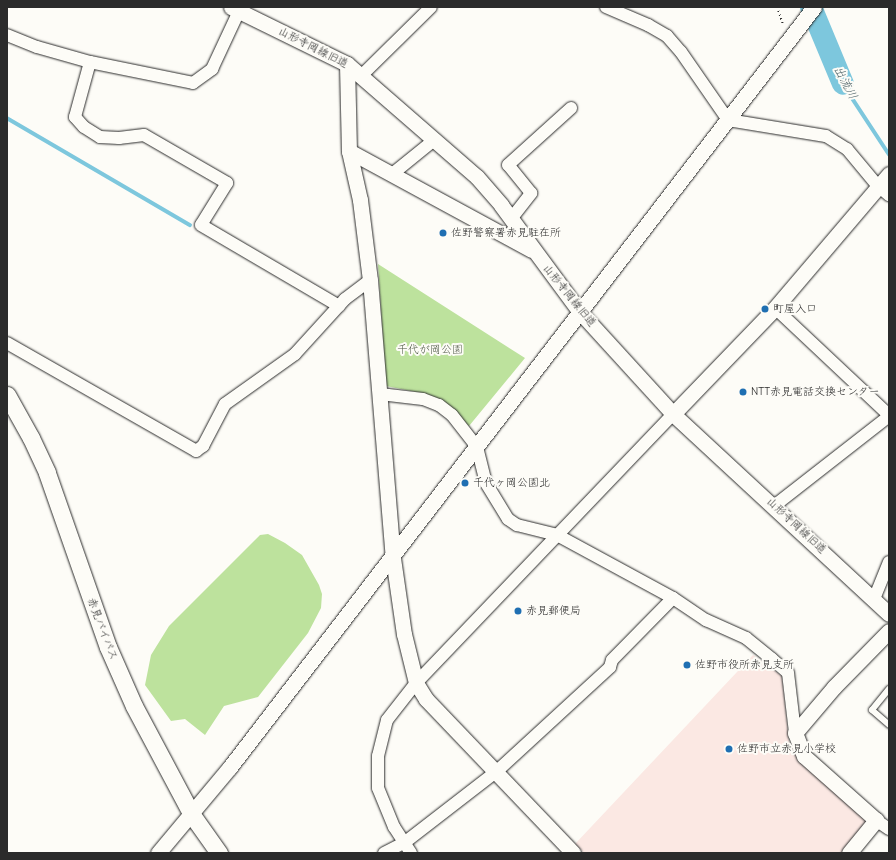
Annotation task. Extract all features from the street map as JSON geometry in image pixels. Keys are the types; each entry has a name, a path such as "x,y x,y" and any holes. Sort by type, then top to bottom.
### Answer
{"main road":[{"name":"赤見バイパス","path":"7,395 31,438 47,473 108,647 134,706 192,815 219,853"}],"street":[{"path":"361,76 370,65 401,39 431,7"},
{"path":"606,7 648,25 667,36 681,52 728,120 826,136 847,149 877,186 889,195"},
{"path":"158,853 192,815 392,558 814,7"},
{"path":"7,35 36,47 90,62 193,83 212,69 235,9"},
{"name":"山形寺岡線旧道","path":"235,9 347,64 490,190 534,252 580,312 673,414 889,614"},
{"path":"90,62 75,117 84,127 100,137 119,138 144,135 227,183 201,225 339,306"},
{"path":"347,64 348,151 360,200 370,280 392,558 404,634 416,683 426,699 573,853"},
{"path":"511,219 531,193 508,165 571,108"},
{"path":"391,175 434,140"},
{"path":"348,151 534,252"},
{"path":"407,848 384,806 378,788 378,756 387,720 416,683 775,308 877,186 889,174"},
{"path":"7,343 196,451 203,446 225,404 295,354 339,306 370,280"},
{"path":"774,506 889,416 775,308"},
{"path":"380,394 423,399 439,405 452,415 477,447 486,483 508,519 517,525 558,534 673,598 706,620 746,638 788,673 795,733 804,756 876,820 889,829"},
{"path":"874,599 889,562"},
{"path":"384,853 407,848 496,772 610,667 612,660 673,598"},
{"path":"795,733 834,687 889,630"},
{"path":"848,853 876,820"}],"lane":[{"path":"889,689 872,710 889,725"}],"path":[{"path":"777,7 780,20 791,37"}],"shaded area":[{"name":"佐野市立赤見小学校","path":"753,655 782,676 789,742 798,757 868,821 841,853 584,853 575,844"}],"green space":[{"name":"千代が岡公園","path":"378,264 525,358 469,426 448,405 426,394 386,386"},
{"path":"268,534 285,543 302,555 319,585 322,594 321,608 308,633 258,697 224,706 205,735 185,719 171,721 145,685 151,655 169,626 260,535"}],"waterway":[{"name":"出流川","path":"811,7 843,84"},
{"name":"出流川","path":"843,84 889,154"},
{"path":"7,118 190,225"}],"place":[{"name":"佐野警察署赤見駐在所","path":"443,233"},
{"name":"町屋入口","path":"765,309"},
{"name":"NTT赤見電話交換センター","path":"743,392"},
{"name":"千代ヶ岡公園北","path":"465,483"},
{"name":"赤見郵便局","path":"518,611"},
{"name":"佐野市役所赤見支所","path":"687,665"},
{"name":"佐野市立赤見小学校","path":"729,749"}]}
